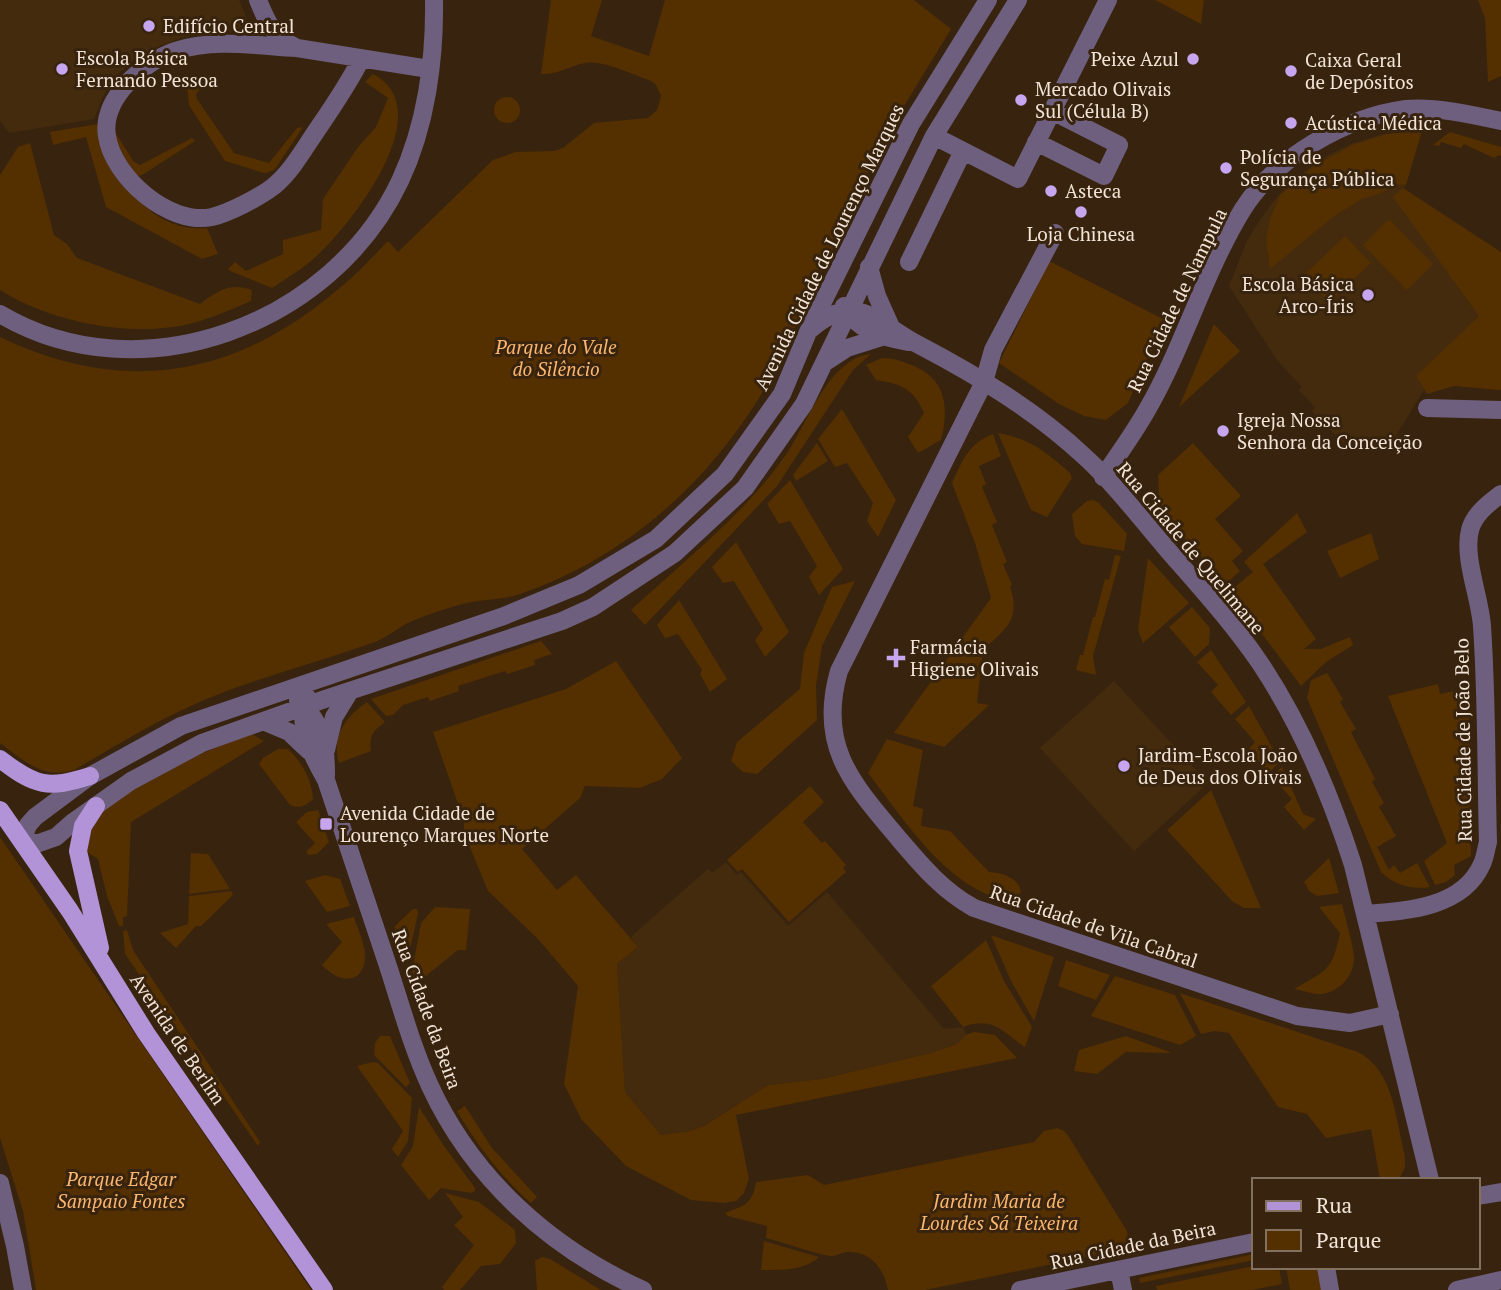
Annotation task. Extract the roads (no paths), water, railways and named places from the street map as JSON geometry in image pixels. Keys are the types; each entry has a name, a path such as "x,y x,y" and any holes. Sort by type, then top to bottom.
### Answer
{"main road":[{"path":"0,759 27,777 48,785 63,785 90,776"},
{"path":"96,806 83,826 78,851 104,965"},
{"name":"Avenida de Berlim","path":"0,810 75,919 146,1033 324,1290"}],"street":[{"path":"258,0 273,32 297,48"},
{"path":"0,314 18,325 71,343 127,350 167,348 206,341 247,326 280,309 331,273 373,225 400,183 418,136 435,22 434,0"},
{"name":"Avenida Cidade de Lourenço Marques","path":"22,841 28,825 35,817 90,776 181,726 504,615 579,585 656,539 724,474 782,394 808,332 911,124 988,0"},
{"path":"22,841 39,843 49,840 131,781 202,743 303,706 562,621 593,607 675,554 745,488 804,404 934,136 1018,0"},
{"path":"934,136 1018,178 1108,0"},
{"path":"361,59 353,76 293,166 273,187 225,212 211,217 195,218 162,208 147,197 114,157 107,136 107,114 125,87 154,61 195,46 220,44 297,48 429,69"},
{"name":"Rua Cidade de Nampula","path":"1103,477 1148,410 1222,249 1244,208 1264,182 1298,153 1337,131 1377,116 1408,109 1466,113 1501,121"},
{"path":"1036,142 1104,176 1119,145 1052,111"},
{"path":"909,262 963,151"},
{"name":"Rua Cidade de Vila Cabral","path":"1055,233 993,350 984,382 839,671 832,699 833,729 840,758 854,784 932,877 951,894 986,914 1297,1016 1350,1023 1390,1014"},
{"path":"869,267 886,331"},
{"path":"835,281 847,312"},
{"path":"808,332 830,316 847,312"},
{"name":"Rua Cidade de Quelimane","path":"847,312 858,325 886,331 915,343 984,382 1055,432 1086,458 1214,603 1259,662 1309,749 1329,794 1353,865 1430,1178"},
{"name":"Rua Cidade de Quelimane","path":"824,363 847,348 886,331"},
{"path":"1427,408 1501,410"},
{"name":"Rua Cidade de João Belo","path":"1365,914 1391,912 1443,901 1458,894 1482,864 1488,842 1483,664 1479,598 1469,555 1470,529 1482,509 1501,494"},
{"path":"303,706 318,678"},
{"name":"Rua Cidade da Beira","path":"285,690 316,720 318,752 326,780 420,1062 458,1137 494,1184 537,1226 586,1261 643,1290"},
{"path":"263,721 289,732 318,752 350,691"},
{"path":"0,1183 23,1290"},
{"path":"1480,1196 1501,1192"},
{"name":"Rua Cidade da Beira","path":"1020,1290 1252,1242"},
{"path":"1326,1269 1330,1290"},
{"path":"1119,1270 1123,1290"},
{"path":"1457,1290 1501,1280"}],"place":[{"name":"Edifício Central","path":"149,26"},
{"name":"Peixe Azul","path":"1193,59"},
{"name":"Escola Básica Fernando Pessoa","path":"62,69"},
{"name":"Caixa Geral de Depósitos","path":"1291,71"},
{"name":"Mercado Olivais Sul (Célula B)","path":"1021,100"},
{"name":"Acústica Médica","path":"1291,123"},
{"name":"Polícia de Segurança Pública","path":"1226,168"},
{"name":"Asteca","path":"1051,191"},
{"name":"Loja Chinesa","path":"1081,212"},
{"name":"Escola Básica Arco-Íris","path":"1368,295"},
{"name":"Igreja Nossa Senhora da Conceição","path":"1223,431"},
{"name":"Farmácia Higiene Olivais","path":"896,658"},
{"name":"Jardim-Escola João de Deus dos Olivais","path":"1124,766"},
{"name":"Avenida Cidade de Lourenço Marques Norte","path":"326,824"}],"park label":[{"name":"Parque do Vale do Silêncio","path":"556,358"},
{"name":"Parque Edgar Sampaio Fontes","path":"121,1190"},
{"name":"Jardim Maria de Lourdes Sá Teixeira","path":"999,1212"}]}
